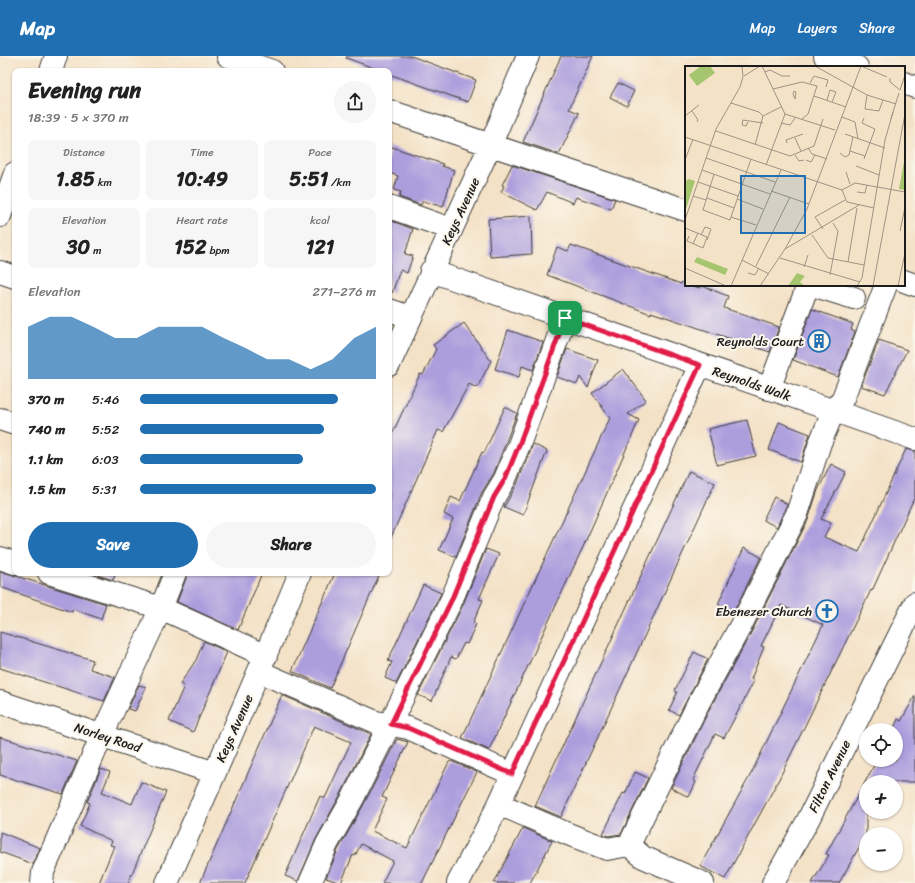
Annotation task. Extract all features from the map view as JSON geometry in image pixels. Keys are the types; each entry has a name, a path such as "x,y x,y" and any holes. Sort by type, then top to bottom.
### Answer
{"street":[{"path":"52,68 56,56"},
{"path":"228,56 263,68"},
{"path":"825,56 854,66"},
{"name":"Keys Avenue","path":"392,358 490,146 521,58"},
{"path":"905,83 915,87"},
{"path":"392,112 490,146 685,210"},
{"path":"0,216 11,177"},
{"path":"392,208 452,229"},
{"name":"Reynolds Walk","path":"431,271 915,439"},
{"path":"0,272 12,276"},
{"path":"905,281 915,285"},
{"path":"769,389 808,286"},
{"path":"815,286 854,298"},
{"path":"629,845 696,709 741,625 797,514 808,476 834,410 843,398 886,286"},
{"path":"392,311 410,317"},
{"path":"310,883 326,844 354,798 451,601 494,497 505,479 519,445 565,318"},
{"path":"458,883 499,804 700,365"},
{"path":"0,419 12,423"},
{"path":"0,558 12,561"},
{"path":"59,576 161,608 263,664 376,722 408,728 512,774"},
{"path":"42,883 43,872 102,735 161,608 174,576"},
{"name":"Keys Avenue","path":"167,883 236,721 263,664 299,576"},
{"name":"Filton Avenue","path":"773,883 808,820 915,603"},
{"name":"Norley Road","path":"0,702 215,773"},
{"path":"499,804 607,849 629,845"},
{"path":"629,845 643,857 703,883"}],"building":[{"path":"347,56 411,56 476,80 468,102 392,75 392,68 374,68 346,58"},
{"path":"561,56 593,56 569,109 579,113 559,154 523,142"},
{"path":"618,83 634,91 627,106 610,97"},
{"path":"392,147 443,164 442,166 454,170 443,207 423,201 421,205 399,197 401,192 394,190 398,176 392,174"},
{"path":"512,165 615,199 611,209 576,197 573,203 547,192 537,210 501,192 504,186 502,185"},
{"path":"531,216 532,254 490,257 488,219"},
{"path":"392,221 413,229 405,254 413,256 407,273 400,270 392,293"},
{"path":"571,245 681,284 682,282 685,283 685,286 701,288 702,286 728,296 724,308 779,327 770,352 651,312 651,314 547,275 557,247 568,251"},
{"name":"Reynolds Court","path":"812,309 853,324 851,330 855,332 838,377 793,360"},
{"path":"464,323 491,361 477,388 469,384 443,432 438,430 392,535 392,435 420,374 423,375 436,349 433,345"},
{"path":"508,330 543,342 533,370 522,366 519,377 495,369"},
{"path":"879,340 907,350 885,394 861,386"},
{"path":"567,349 598,360 588,388 580,377 577,384 557,377"},
{"path":"623,369 646,400 628,414 639,420 583,547 489,750 462,738 610,418 592,393"},
{"path":"505,407 517,413 494,473 482,492 456,557 439,550 453,519 444,514 451,497 460,501 482,452 484,453"},
{"path":"747,420 756,456 717,465 708,429"},
{"path":"779,422 810,434 801,462 769,450"},
{"path":"533,444 547,451 523,515 504,507 517,484"},
{"path":"906,449 915,451 915,496 872,591 871,590 779,779 725,879 700,866 752,772 823,625 781,605 761,646 764,647 751,679 754,681 724,738 715,734 693,780 696,782 689,797 671,788 710,708 752,631 808,520 818,490 831,464 846,472 821,519 831,523 824,537 859,552"},
{"path":"689,471 715,483 561,817 535,806"},
{"path":"774,497 787,504 777,527 763,520"},
{"path":"744,548 761,557 734,611 718,604"},
{"path":"486,549 499,554 479,599 483,600 473,623 476,624 467,644 464,643 456,659 451,657 432,701 418,695 462,607"},
{"path":"0,571 12,576 106,604 101,619 73,609 72,612 0,587"},
{"path":"100,576 115,576 113,580"},
{"path":"187,576 261,576 238,630 177,602"},
{"path":"334,576 379,576 330,688 292,671"},
{"path":"423,585 441,593 396,684 385,678 392,662 388,661"},
{"path":"0,632 93,660 90,669 115,677 104,701 0,668"},
{"path":"204,641 227,652 193,732 169,721 184,686 180,684 196,660"},
{"path":"694,652 708,659 679,715 669,710 677,693 675,690"},
{"path":"139,685 146,687 135,711 128,709"},
{"path":"282,695 371,734 342,792 316,839 298,881 285,876 320,796 325,798 351,742 314,726 245,883 200,883"},
{"path":"915,696 915,782 903,782 903,775 869,775 873,767 903,767 903,723 896,723 898,719 901,721"},
{"path":"0,737 77,761 63,794 0,775"},
{"path":"397,739 408,742 382,797 387,799 372,831 407,848 449,762 451,761 477,772 422,883 382,883 393,861 361,844 355,856 353,855 341,883 326,878 338,850 364,804"},
{"path":"101,769 110,772 102,792 132,804 141,782 166,792 128,883 99,883 114,846 110,845 112,841 80,826 90,803 87,802"},
{"path":"635,772 648,778 621,834 608,836 603,834 623,793 625,794"},
{"path":"859,793 859,819 866,819 866,827 859,827 859,847 839,883 812,883 829,855 826,854"},
{"path":"523,828 552,841 530,883 494,883"},
{"path":"0,832 40,848 33,864 0,852"}],"place":[{"name":"Reynolds Court","path":"819,341"},
{"name":"Ebenezer Church","path":"827,611"}],"route":[{"path":"565,318 700,365 512,774 408,728 391,724 412,677 451,601 494,497 505,479 519,445 528,417 536,400 565,318"}]}
